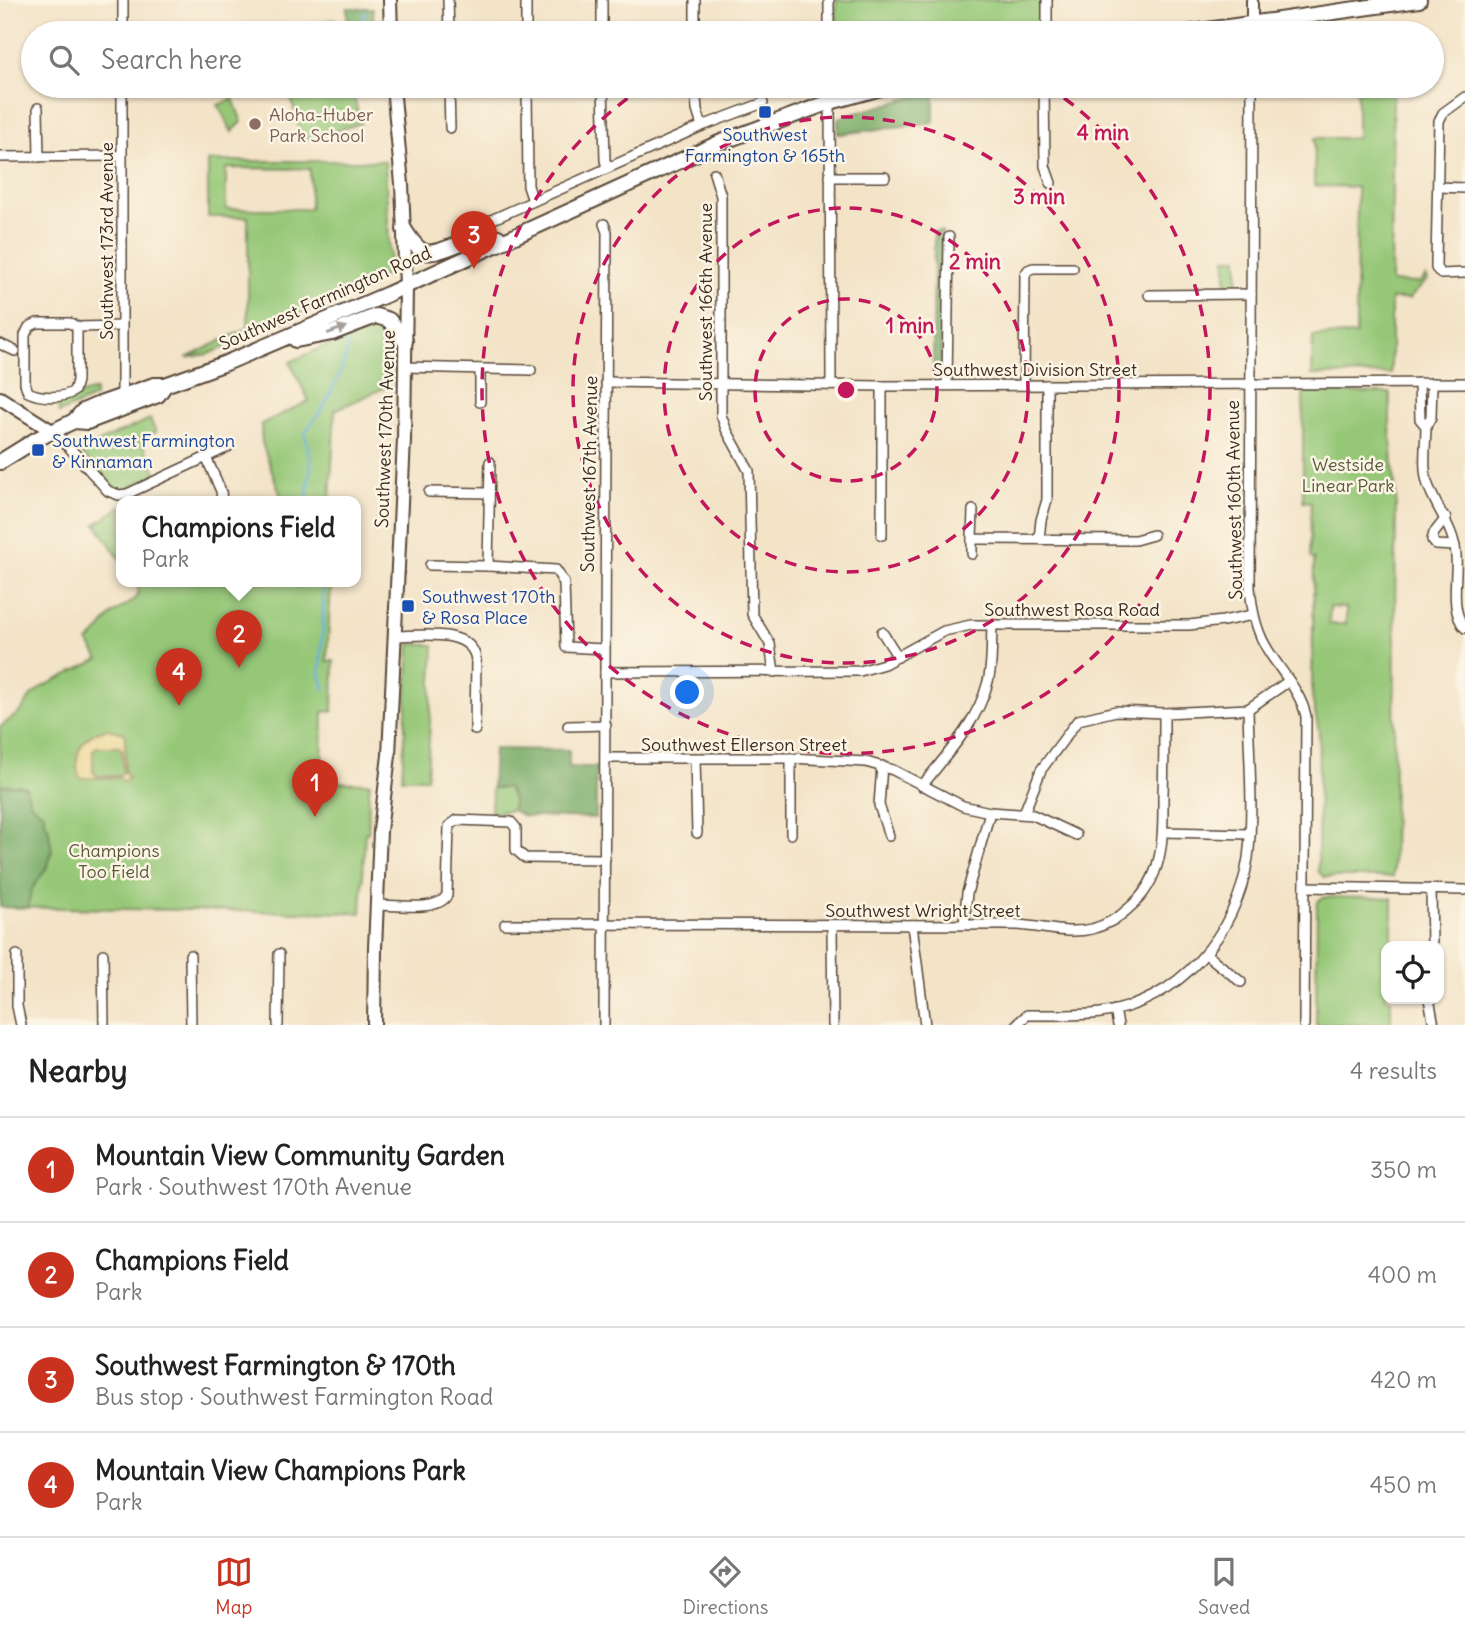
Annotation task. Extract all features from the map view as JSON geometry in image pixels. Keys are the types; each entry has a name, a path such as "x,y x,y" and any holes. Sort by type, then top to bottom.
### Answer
{"main road":[{"path":"390,0 391,21"},
{"path":"1298,21 1419,0"},
{"name":"Southwest 170th Avenue","path":"374,1025 376,905 380,831 389,755 404,440 406,286 394,98"},
{"name":"Southwest Farmington Road","path":"0,463 52,431 74,421 83,411 154,385 165,385 270,345 719,143 844,98"},
{"path":"404,229 416,246 434,254 462,243 516,234"},
{"path":"270,345 332,333 376,316 389,320 405,341"},
{"name":"Southwest Farmington Road","path":"74,421 87,422 158,395 165,385"},
{"path":"1,396 52,431"}],"street":[{"path":"122,21 123,0"},
{"path":"449,0 449,21"},
{"path":"526,0 526,21"},
{"path":"602,0 602,21"},
{"path":"695,0 695,21"},
{"path":"829,0 830,21"},
{"path":"1047,0 1047,21"},
{"path":"1252,0 1252,21"},
{"path":"1464,273 1438,272 1436,263 1439,121 1443,113 1465,97"},
{"name":"Southwest 173rd Avenue","path":"122,98 122,396"},
{"path":"449,98 450,128"},
{"path":"527,98 528,186 533,201"},
{"path":"603,98 607,168"},
{"path":"696,98 702,126"},
{"path":"830,98 831,385"},
{"path":"1044,98 1045,166 1051,183"},
{"name":"Southwest 160th Avenue","path":"1252,98 1250,588 1253,615 1266,647 1303,704 1307,737 1304,1025"},
{"path":"473,228 702,126 763,103"},
{"path":"38,108 38,157"},
{"path":"0,157 121,156"},
{"name":"Southwest 166th Avenue","path":"714,173 722,196 720,385 723,422 749,471 752,614 770,644 774,672"},
{"path":"830,177 885,177"},
{"path":"1438,187 1465,188"},
{"name":"Southwest 167th Avenue","path":"604,224 607,232 604,1025"},
{"path":"947,385 949,237"},
{"path":"1024,385 1026,271 1037,268 1073,268"},
{"path":"1149,295 1251,294"},
{"path":"77,327 74,391 66,395 37,396 28,392 25,383 25,335 29,327 37,323 70,323 77,327 121,326"},
{"path":"0,344 15,351"},
{"path":"404,367 531,370"},
{"path":"480,369 480,402"},
{"name":"Southwest Division Street","path":"606,383 882,386 1465,383"},
{"path":"1419,383 1420,419 1426,426"},
{"path":"1432,383 1431,416 1426,426 1426,478 1446,518 1455,546 1457,615 1465,628"},
{"path":"1040,538 1041,520 1047,500 1047,385"},
{"path":"882,386 882,535"},
{"path":"52,431 108,491 119,495 127,494 228,447"},
{"path":"206,457 221,496"},
{"path":"488,566 490,462"},
{"path":"429,492 489,493"},
{"path":"972,554 973,509"},
{"path":"1446,518 1434,533 1433,540 1436,545 1455,546"},
{"path":"972,539 1135,540 1153,534"},
{"path":"430,565 556,570 564,583 566,647 604,649"},
{"name":"Southwest Rosa Road","path":"605,672 860,671 898,657 944,631 971,625 1188,625 1253,615"},
{"path":"922,786 979,709 989,675 992,625"},
{"path":"882,632 898,657"},
{"path":"394,636 449,637 468,644 476,660 475,730"},
{"path":"1024,813 1041,770 1078,720 1116,711 1164,713 1248,709 1289,681"},
{"path":"1016,1025 1027,1015 1071,1016 1115,1010 1141,1002 1191,969 1206,954 1233,911 1248,856 1248,709"},
{"name":"Southwest Wright Street","path":"505,924 964,924 1026,925 1066,931 1104,925 1136,903 1150,884 1159,864 1163,832 1164,713"},
{"path":"568,726 606,725"},
{"name":"Southwest Ellerson Street","path":"606,758 850,760 882,766 962,806 990,812 1024,813 1051,821 1076,835"},
{"path":"791,758 792,834"},
{"path":"695,759 697,833"},
{"path":"882,766 878,805 889,836"},
{"path":"964,924 967,893 990,812"},
{"path":"376,905 434,906 447,899 449,829 453,820 503,820 513,823 516,828 516,850 520,856 530,859 605,859"},
{"path":"1163,832 1250,834"},
{"path":"1306,887 1465,890"},
{"path":"1431,889 1432,941"},
{"path":"912,925 925,1025"},
{"path":"832,926 833,1025"},
{"path":"103,954 104,1025"},
{"path":"278,1025 279,954"},
{"path":"1206,954 1241,982"},
{"path":"17,955 17,1006 21,1025"},
{"path":"190,955 191,1025"},
{"path":"1430,1004 1434,1025"},
{"path":"1115,1010 1118,1025"}],"green space":[{"path":"836,0 1040,0 1040,21 837,21"},
{"path":"347,8 373,8 374,21 348,21"},
{"path":"291,98 354,98 361,123 302,141"},
{"path":"909,98 934,98 934,122 838,134 838,118"},
{"path":"1357,98 1393,98 1391,282 1419,283 1426,276 1428,279 1409,299 1391,299 1391,374 1312,375 1313,336 1356,335 1357,187 1314,186 1315,138 1357,138"},
{"path":"233,99 242,122 232,132 218,105"},
{"path":"208,161 385,161 390,263 386,275 242,340 208,354 186,358 248,328 248,217 208,217","holes":["226,168 310,169 310,209 226,209"]},
{"path":"934,231 942,231 941,366 938,372 933,374"},
{"path":"1226,258 1238,258 1238,283 1235,288 1226,288"},
{"path":"371,325 384,329 386,387 335,410 330,496 281,496 262,443 261,424 309,401 290,362"},
{"path":"95,391 95,397 59,413 58,403"},
{"name":"Westside Linear Park","path":"1303,392 1390,393 1396,501 1393,877 1324,877 1318,871 1319,732 1312,697 1314,559 1310,558 1311,502 1303,501","holes":["1330,607 1346,608 1346,624 1329,624"]},
{"path":"150,419 156,432 141,439 157,474 125,489 115,488 81,453"},
{"path":"116,510 116,553 96,524"},
{"name":"Champions Too Field","path":"137,587 331,587 327,661 334,661 333,711 323,712 322,782 370,783 361,913 0,907 0,727 21,711 31,696 42,687 99,659 88,642 114,613 137,596"},
{"path":"410,644 434,645 427,778 402,778"},
{"path":"494,749 569,750 569,767 596,767 596,818 523,816 512,810 513,800 508,788 492,788"},
{"path":"0,785 26,787 30,803 44,814 44,822 48,826 52,850 48,866 32,889 27,908 0,907"},
{"path":"492,788 508,788 513,800 512,810 491,813"},
{"path":"1325,897 1392,898 1392,941 1381,941 1381,1004 1391,1004 1391,1025 1316,1025 1319,900"}],"sand":[{"path":"107,729 125,733 125,772 128,779 123,781 119,778 80,778 78,754 85,741","holes":["97,747 119,747 122,750 123,772 119,776 97,776 93,772 93,750"]}],"waterway":[{"path":"364,12 364,21"},
{"path":"307,496 311,465 305,433 338,378 348,337"},
{"path":"323,587 320,674 324,689"}],"place":[{"name":"Southwest Farmington & 165th","path":"765,112"},
{"name":"Aloha-Huber Park School","path":"255,124"},
{"name":"Southwest Farmington & 170th","path":"474,269"},
{"name":"Southwest Farmington & Kinnaman","path":"38,450"},
{"name":"Southwest 170th & Rosa Place","path":"408,606"},
{"name":"Champions Field","path":"239,668"},
{"name":"Mountain View Champions Park","path":"179,706"},
{"name":"Mountain View Community Garden","path":"315,817"}]}
